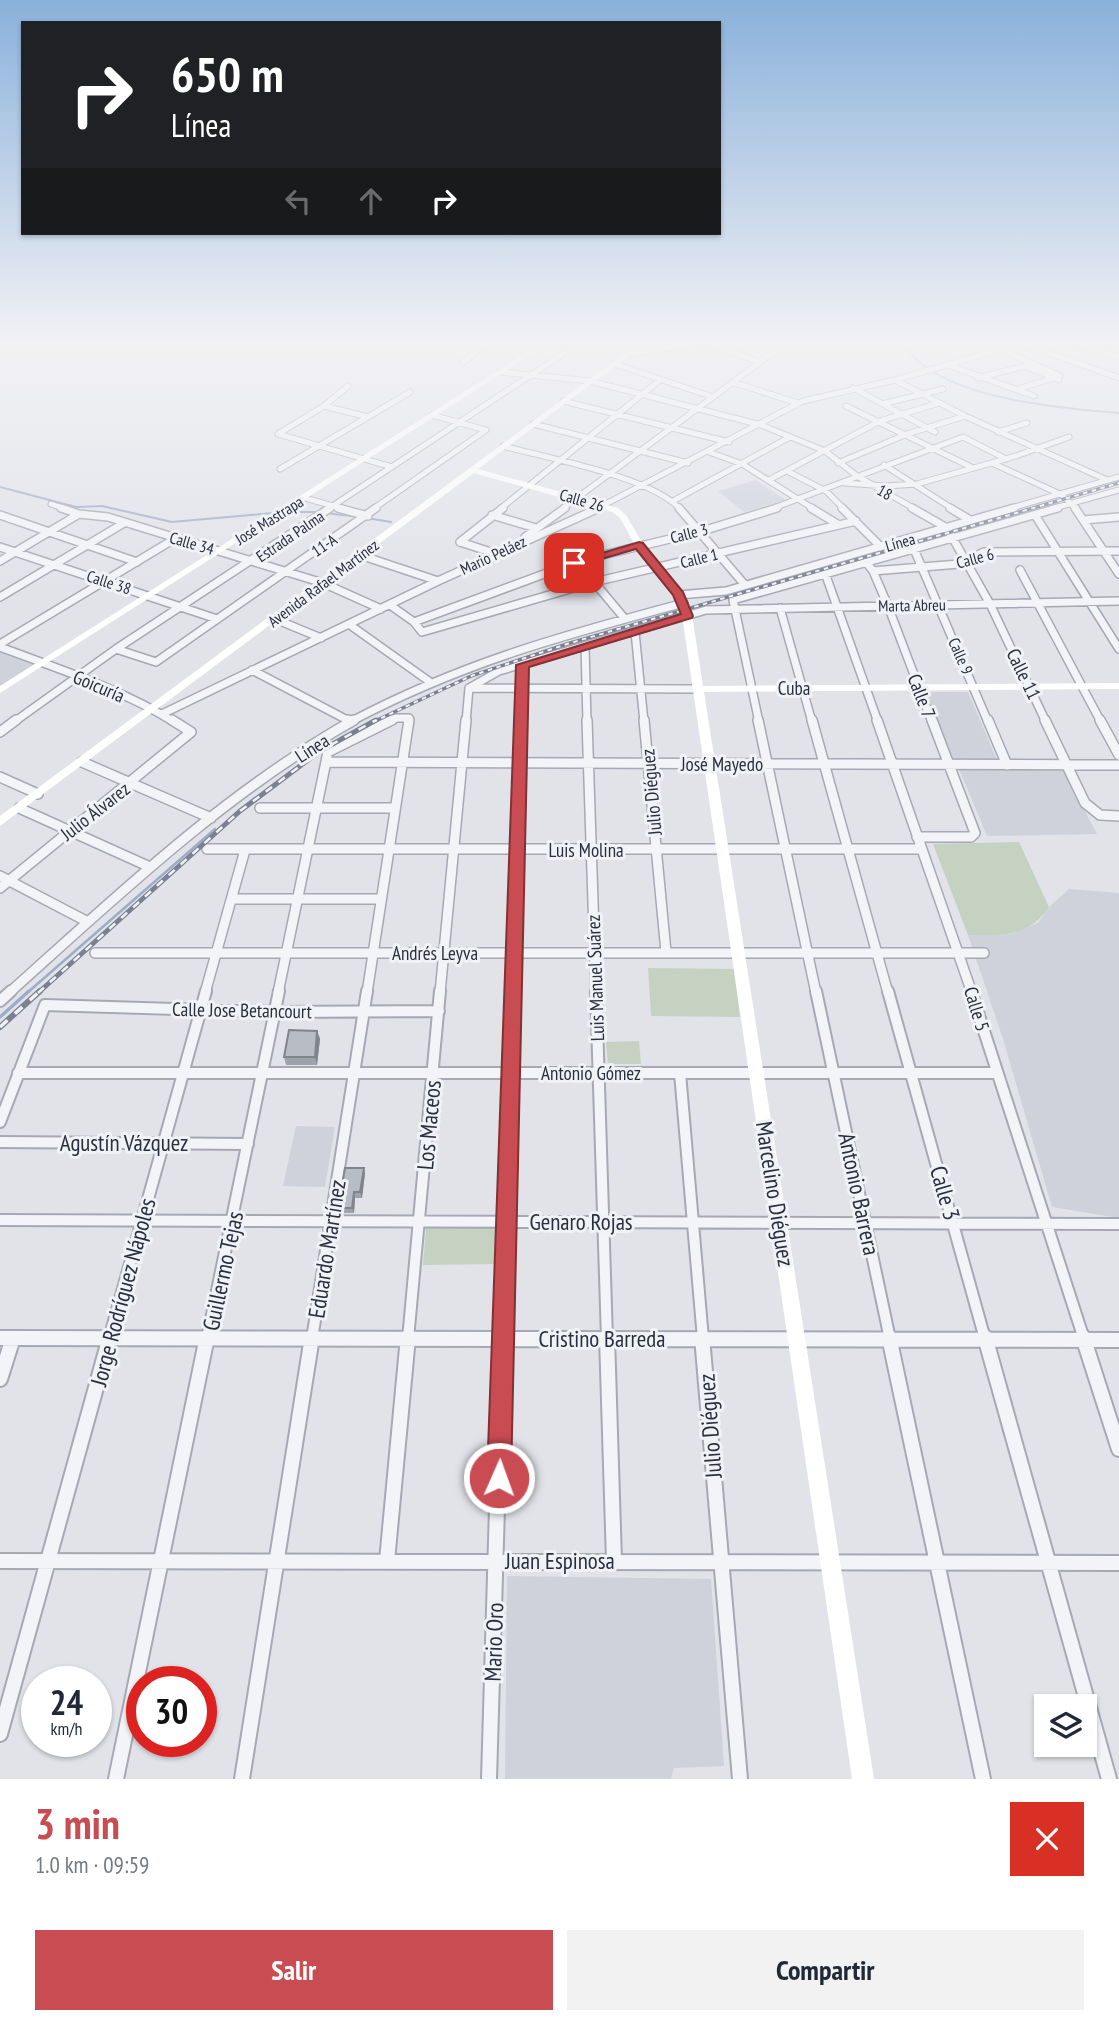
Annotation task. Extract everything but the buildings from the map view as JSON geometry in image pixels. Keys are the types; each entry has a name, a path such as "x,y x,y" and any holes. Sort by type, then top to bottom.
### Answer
{"main road":[{"name":"Avenida Rafael Martínez","path":"0,822 82,762 158,712 275,619 532,425"}],"street":[{"path":"292,425 278,434 393,467"},
{"path":"281,469 355,425"},
{"name":"José Mastrapa","path":"0,690 417,425"},
{"name":"Estrada Palma","path":"0,732 116,649 253,561 454,425"},
{"name":"11-A","path":"116,649 156,662 161,660 486,430 469,425"},
{"path":"537,425 688,463"},
{"path":"497,554 460,542 604,425"},
{"path":"659,425 729,442"},
{"path":"514,545 675,425"},
{"name":"18","path":"761,425 825,451 838,463 874,486 947,528"},
{"name":"Mario Peláez","path":"158,712 605,505 761,425"},
{"path":"769,480 873,425"},
{"path":"888,425 973,468"},
{"path":"923,425 935,432"},
{"path":"838,463 934,425"},
{"path":"984,425 1107,480"},
{"path":"998,432 1020,425"},
{"path":"673,501 790,437"},
{"path":"844,483 874,486 917,484 1006,459 1069,437"},
{"name":"Calle 3","path":"414,622 582,560 699,532 801,500 857,475 963,438 1006,459"},
{"path":"503,446 647,485 673,501 745,585"},
{"path":"709,452 742,464 839,525"},
{"path":"992,463 1062,495 1072,503 1119,573"},
{"path":"884,465 970,520"},
{"name":"Calle 26","path":"472,470 605,505 623,517 639,545 684,605"},
{"path":"787,471 826,491 881,547"},
{"name":"Línea","path":"1,999 150,867 211,818 351,722 430,682 541,643 684,605 1119,477"},
{"path":"1051,490 1072,492"},
{"name":"Línea","path":"735,609 733,600 1119,490"},
{"path":"305,498 368,516"},
{"name":"Calle 34","path":"51,504 76,516 108,517 287,571 323,583 381,609"},
{"path":"0,515 137,562"},
{"path":"492,515 536,528"},
{"path":"1035,515 1119,649"},
{"path":"0,561 76,516"},
{"path":"1083,520 1119,517"},
{"name":"Calle 1","path":"414,622 422,632 594,582 856,521"},
{"path":"0,597 124,523"},
{"name":"Calle 11","path":"947,528 967,559 990,604 1091,811 1101,817 1119,816"},
{"path":"0,645 176,538"},
{"path":"569,543 594,582 625,619"},
{"name":"Calle 38","path":"0,547 217,618"},
{"name":"Calle 9","path":"914,549 1007,765"},
{"name":"Calle 6","path":"873,571 959,564 984,552 1119,551"},
{"path":"360,555 438,581"},
{"name":"Calle 7","path":"866,562 873,571 888,606 975,833 971,836 917,836"},
{"path":"1020,570 1119,755"},
{"name":"Calle 5","path":"825,573 959,953 1119,1449"},
{"name":"Marta Abreu","path":"706,610 1119,601"},
{"path":"390,605 414,622"},
{"name":"Línea","path":"469,688 499,671 635,632 684,605 706,610"},
{"name":"Marcelino Diéguez","path":"684,605 699,689 863,1779"},
{"name":"Calle 3","path":"780,608 1109,1779"},
{"name":"Antonio Barrera","path":"735,609 983,1779"},
{"path":"275,619 321,638"},
{"path":"350,625 430,682"},
{"name":"Julio Diéguez","path":"635,632 666,952"},
{"name":"Goicuría","path":"0,645 158,712 189,729 190,735"},
{"name":"Luis Manuel Suárez","path":"584,646 614,1562"},
{"name":"Mario Oro","path":"489,1779 523,665"},
{"path":"252,670 351,722"},
{"name":"Cuba","path":"469,688 1119,686"},
{"name":"Los Maceos","path":"387,1561 469,688"},
{"name":"Línea","path":"326,762 328,752 342,743 396,718 409,718"},
{"name":"Eduardo Martínez","path":"242,1779 409,718"},
{"name":"Julio Álvarez","path":"0,888 5,878 70,831 190,735"},
{"path":"82,762 211,818"},
{"name":"José Mayedo","path":"326,762 1119,765"},
{"name":"Guillermo Tejas","path":"116,1779 310,850 326,762"},
{"path":"0,777 38,794"},
{"path":"19,808 150,867"},
{"path":"260,808 394,808"},
{"name":"Luis Molina","path":"207,849 922,849"},
{"name":"Jorge Rodríguez Nápoles","path":"0,1734 245,850"},
{"path":"5,878 88,922"},
{"path":"233,899 381,899"},
{"name":"Andrés Leyva","path":"96,953 984,953"},
{"name":"Calle Jose Betancourt","path":"18,1073 45,1005 276,1012 439,1010"},
{"path":"0,1122 18,1073"},
{"name":"Antonio Gómez","path":"18,1073 996,1073"},
{"name":"Julio Diéguez","path":"680,1073 740,1779"},
{"name":"Agustín Vázquez","path":"0,1142 248,1144"},
{"name":"Genaro Rojas","path":"0,1220 1119,1224"},
{"path":"0,1379 7,1338"},
{"name":"Cristino Barreda","path":"7,1338 1119,1340"},
{"name":"Juan Espinosa","path":"0,1561 1119,1563"}],"shaded area":[{"path":"756,480 786,500 744,512 718,491"},
{"path":"0,651 34,665 0,687"},
{"path":"926,692 968,692 997,760 952,760"},
{"path":"1062,768 1097,834 987,836 959,769"},
{"path":"1069,889 1119,893 1119,1218 1052,1207 1003,1039 968,935 1011,934 1038,923 1049,907"},
{"path":"296,1126 335,1127 325,1187 283,1186"},
{"path":"507,1576 711,1579 724,1766 674,1768 671,1779 505,1779"}],"green space":[{"path":"1019,842 1049,907 1032,924 1014,933 968,935 933,844"},
{"path":"648,968 734,969 740,1017 651,1016"},
{"path":"639,1041 641,1064 608,1064 606,1042"},
{"path":"500,1228 499,1264 423,1265 426,1229"}],"waterway":[{"path":"0,487 76,507 102,506 172,522 273,513"},
{"path":"284,512 319,512"},
{"path":"325,513 360,517"},
{"path":"367,518 391,522"},
{"path":"27,993 215,829"},
{"path":"0,1017 29,991"}],"railway":[{"path":"373,722 471,676 567,644 1119,483"},
{"path":"38,993 240,811 320,751 376,720"},
{"path":"0,1027 40,991"}],"route":[{"path":"499,1478 523,665 687,616 686,608 678,594 639,545 574,563"}]}
